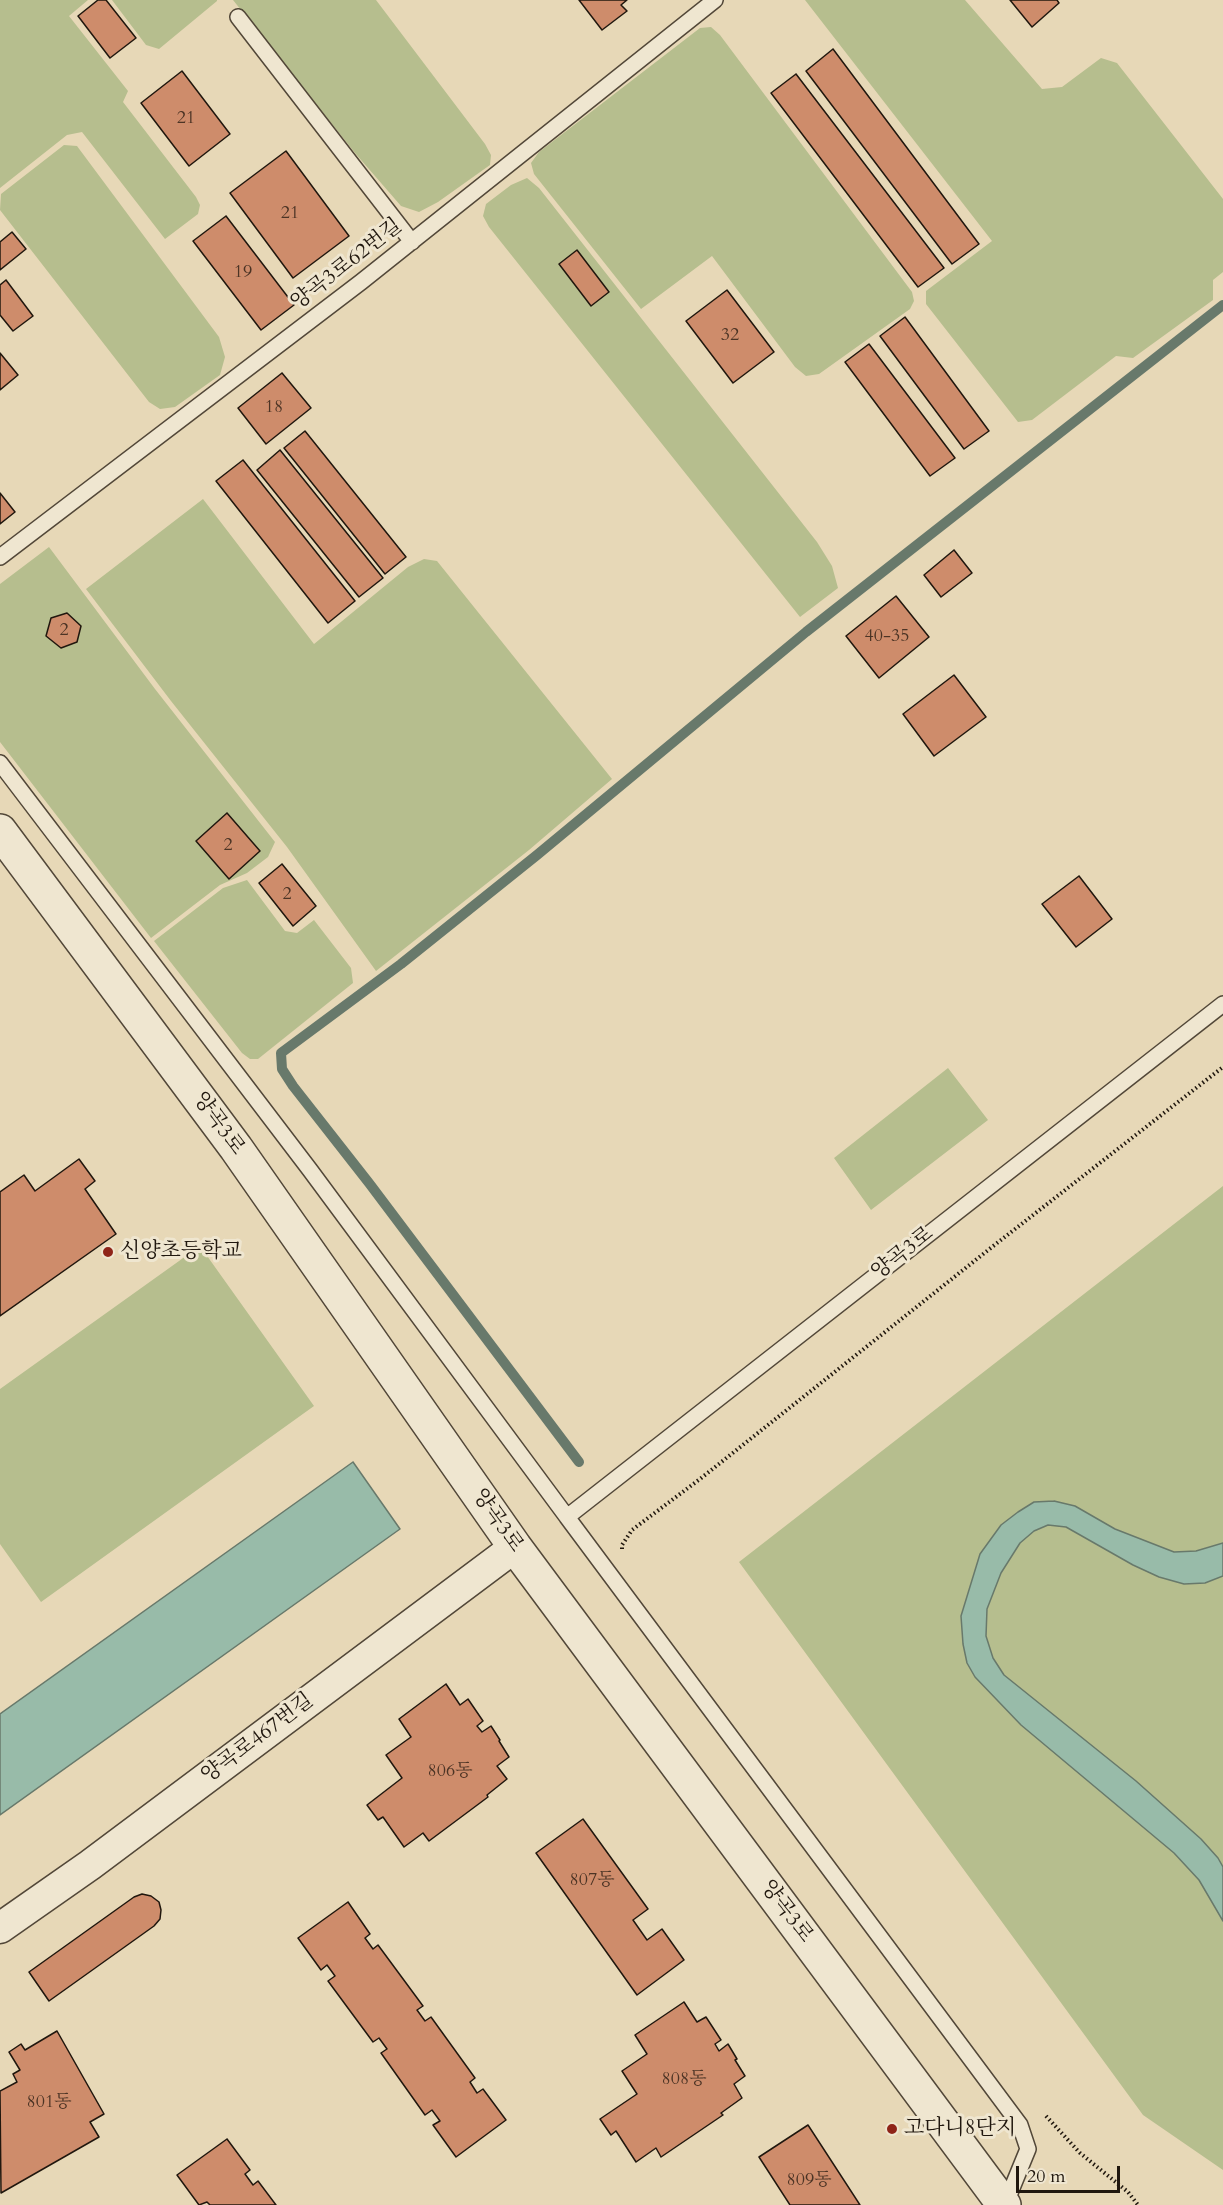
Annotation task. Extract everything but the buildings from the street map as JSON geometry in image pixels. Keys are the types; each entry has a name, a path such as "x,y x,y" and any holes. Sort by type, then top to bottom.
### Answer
{"street":[{"name":"양곡3로","path":"0,831 236,1148 515,1547 1004,2205"},
{"name":"양곡로467번길","path":"0,1928 90,1865 515,1547"}],"lane":[{"name":"양곡3로62번길","path":"0,557 361,282 716,0"},
{"path":"238,16 411,242"},
{"path":"0,763 310,1170 567,1517"},
{"name":"양곡3로","path":"1004,2205 1028,2149 1020,2125 567,1517 1223,1004"}],"path":[{"path":"623,1552 622,1545 632,1530 1223,1067"},
{"path":"1040,2111 1080,2153 1128,2192 1137,2205"}],"shaded area":[{"path":"0,0 88,0 69,16 128,91 123,102 196,197 200,205 198,214 165,239 82,132 67,135 0,188"},
{"path":"112,0 217,1 159,49 146,45"},
{"path":"233,0 376,0 485,144 491,155 490,165 438,202 419,212 401,206 355,153"},
{"path":"805,0 965,0 1042,89 1062,87 1101,58 1117,63 1223,199 1223,272 1213,280 1213,300 1133,358 1116,356 1032,420 1018,422 926,304 926,291 992,241"},
{"path":"711,27 720,35 912,292 914,301 910,309 819,374 806,376 795,367 712,256 641,309 534,174 531,163 539,152 700,28"},
{"path":"64,145 77,146 219,337 225,357 220,375 175,407 160,409 149,402 0,210 1,194"},
{"path":"527,178 539,188 817,542 832,566 838,588 800,617 489,227 483,216 486,204 511,185"},
{"path":"203,499 314,644 408,567 424,559 437,561 612,779 529,850 376,971 287,847 86,589"},
{"path":"49,547 155,689 275,842 268,857 247,873 220,885 151,938 0,742 0,584"},
{"path":"247,880 285,931 297,933 314,920 351,968 353,983 258,1059 250,1059 242,1053 154,941 223,888"},
{"path":"948,1068 988,1120 871,1210 834,1158"},
{"path":"1223,1186 1223,2170 1143,2115 739,1562"},
{"path":"200,1246 314,1406 41,1602 0,1544 0,1389"},
{"path":"353,1462 400,1529 0,1815 0,1714"},
{"path":"1054,1501 1075,1506 1115,1529 1174,1552 1196,1551 1223,1543 1223,1576 1205,1583 1184,1584 1159,1577 1133,1565 1066,1527 1048,1525 1034,1531 1020,1543 1001,1573 987,1609 986,1636 993,1658 1004,1675 1136,1781 1201,1839 1218,1858 1223,1867 1223,1921 1199,1880 1174,1853 1021,1725 975,1677 967,1663 961,1616 980,1554 1001,1525 1018,1512 1034,1502"}],"waterway":[{"path":"579,1462 293,1086 282,1069 281,1053 401,964 537,855 806,632 1223,305"}],"place":[{"name":"신양초등학교","path":"108,1252"},
{"name":"고다니8단지","path":"892,2129"}]}
